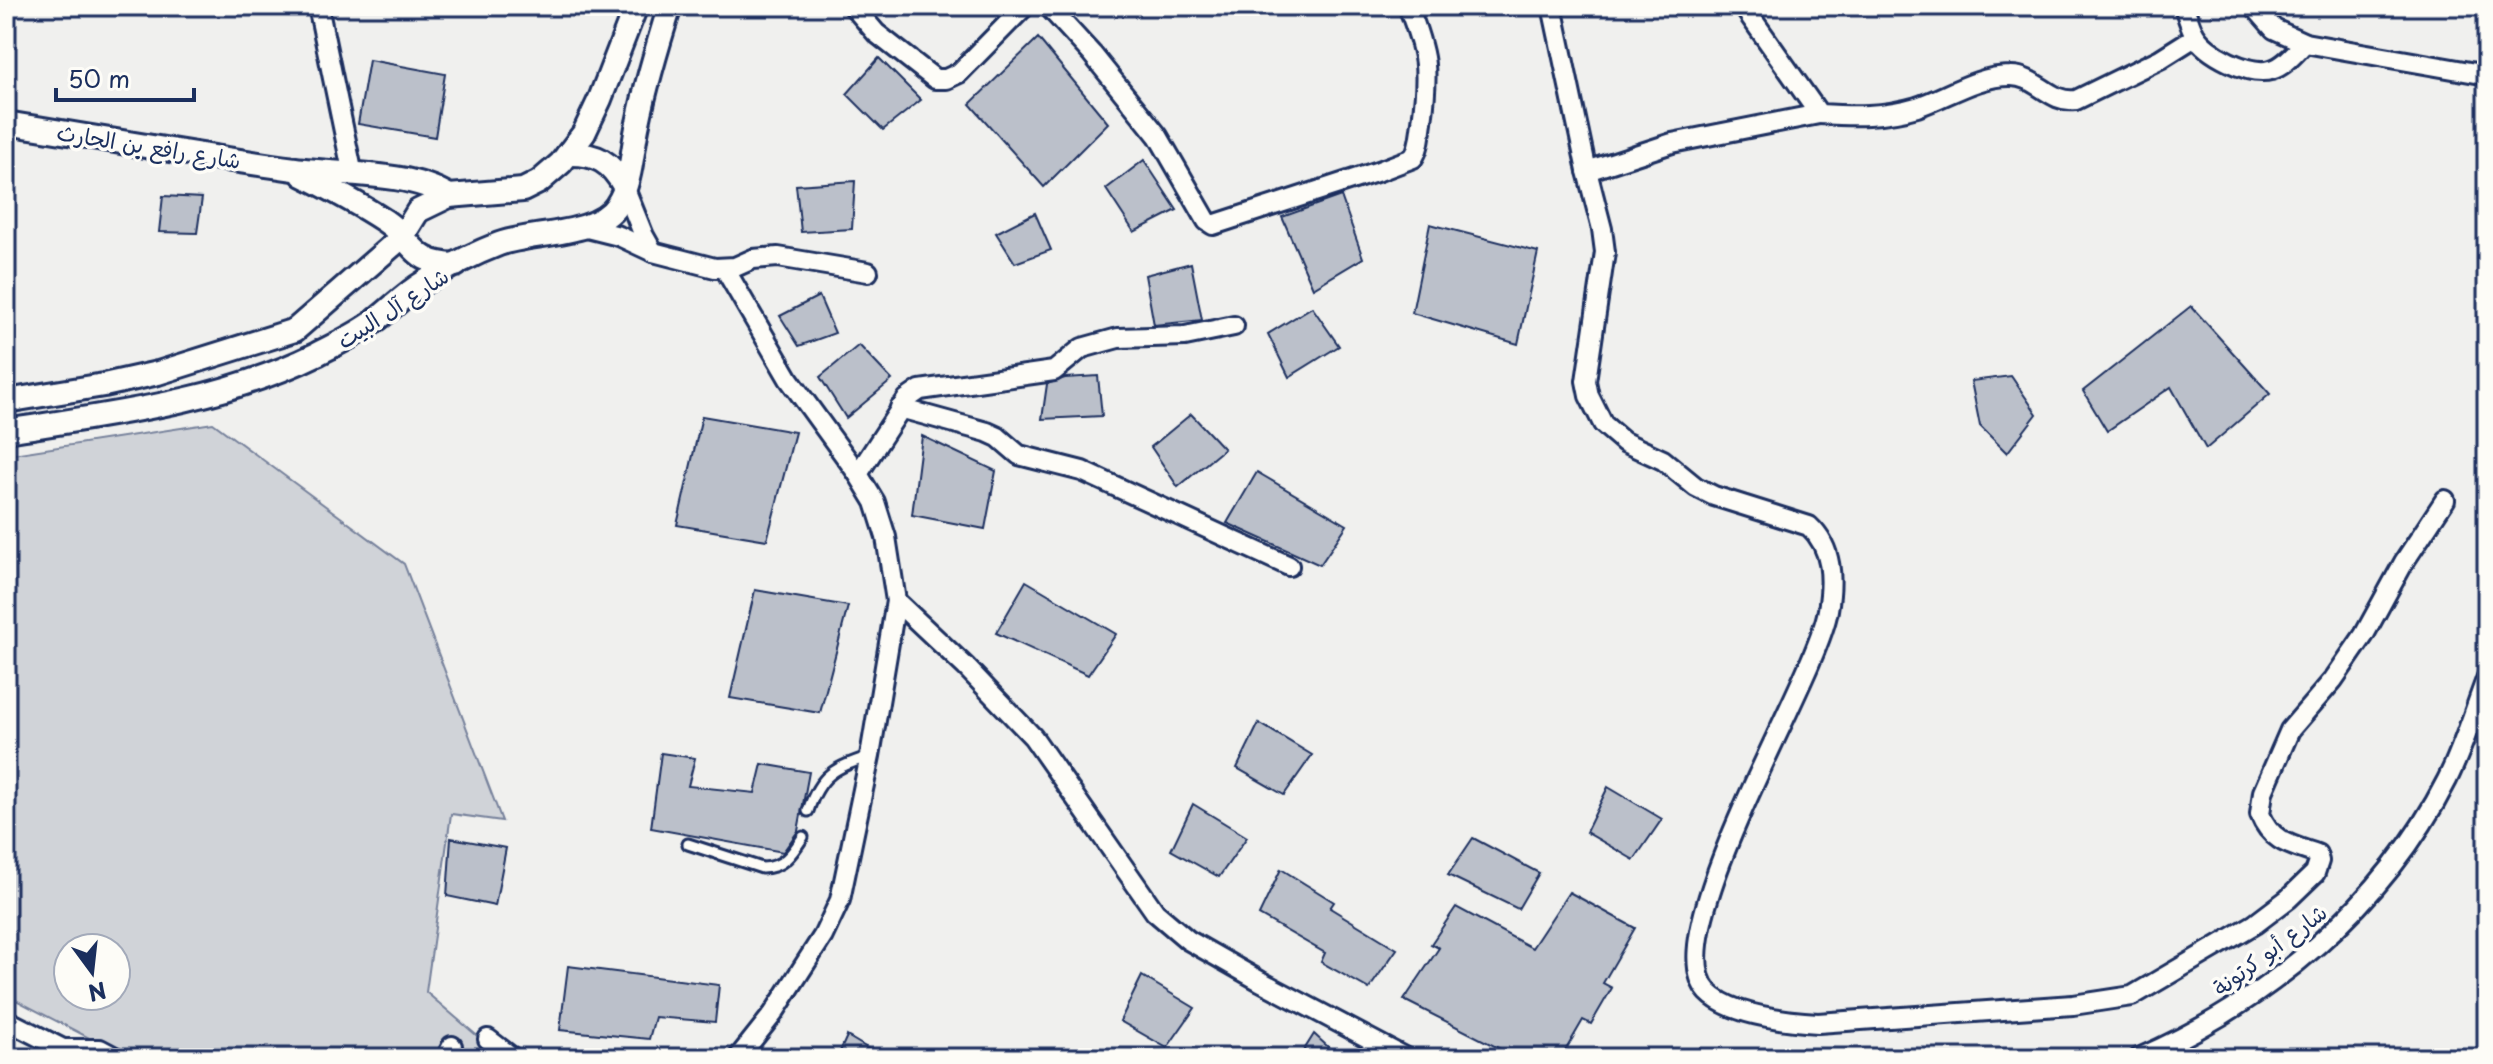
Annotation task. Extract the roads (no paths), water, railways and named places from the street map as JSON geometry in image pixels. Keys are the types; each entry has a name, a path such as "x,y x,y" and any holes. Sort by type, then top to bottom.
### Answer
{"street":[{"path":"318,6 353,175"},
{"name":"شارع آل البيت","path":"6,401 158,373 295,330 402,237 418,211 449,196 523,190 539,182 568,154 584,133 636,6"},
{"name":"شارع آل البيت","path":"6,431 226,391 261,379 317,354 373,323 422,283 499,244 599,222 618,204 624,186 670,6"},
{"path":"853,6 876,33 935,79 946,79 959,73 1025,6"},
{"path":"1048,6 1092,54 1158,136 1207,221 1213,225 1413,158 1418,144 1427,68 1421,40 1408,6"},
{"path":"1552,6 1605,252 1586,381 1589,396 1603,424 1624,442 1663,460 1696,487 1714,496 1809,526 1818,534 1829,557 1831,583 1828,614 1812,657 1725,849 1706,907 1696,961 1706,990 1718,1000 1740,1009 1793,1021 1818,1023 2073,1005 2132,996 2145,991 2255,924 2315,873 2319,861 2317,854 2289,847 2277,840 2263,822 2259,809 2279,752 2290,730 2333,680 2364,635 2404,562 2445,500"},
{"path":"1743,6 1819,114"},
{"path":"2184,6 2195,37 2224,61 2267,71 2278,68 2305,43"},
{"path":"2254,6 2274,29 2305,43 2487,75"},
{"path":"1587,171 1672,143 1819,114 1878,116 1919,106 1975,83 2008,76 2028,78 2061,101 2076,100 2160,59 2195,37"},
{"name":"شارع رافع بن الحارث","path":"6,123 292,168 420,182 449,196"},
{"path":"568,154 586,154 602,159 615,171 653,252"},
{"name":"شارع رافع بن الحارث","path":"292,168 390,225 425,260 440,265 456,265"},
{"path":"583,227 619,236 653,252 725,269 753,259 778,257 868,272"},
{"path":"725,269 789,379 858,474 881,516 896,601 845,884 833,919 773,1014 738,1058"},
{"path":"858,474 900,408 920,390 1054,371 1082,348 1118,338 1185,336 1234,326"},
{"path":"900,408 987,432 1019,455 1082,471 1289,566"},
{"path":"896,601 1006,706 1033,737 1166,923 1188,940 1260,981 1406,1058"},
{"name":"شارع أبو كرتونة","path":"2139,1058 2217,1019 2303,958 2345,921 2403,851 2447,780 2487,677"},
{"path":"6,1020 63,1049 100,1049 117,1058"},
{"path":"488,1039 513,1058"}],"lane":[{"path":"808,811 815,790 834,768 870,756"},
{"path":"688,844 762,868 772,868 792,854 803,837"}]}
